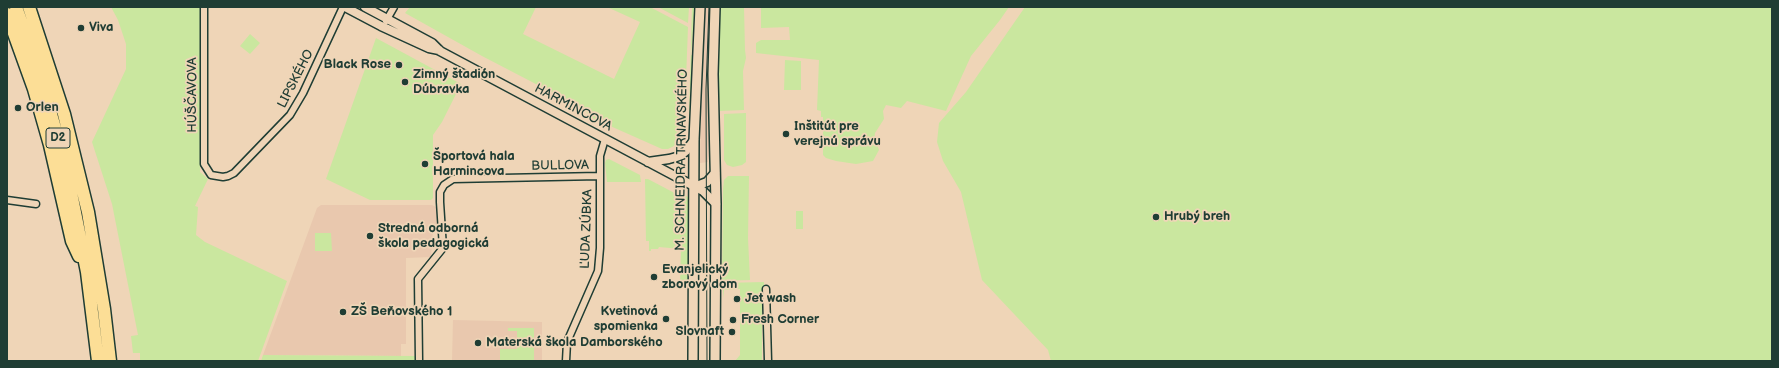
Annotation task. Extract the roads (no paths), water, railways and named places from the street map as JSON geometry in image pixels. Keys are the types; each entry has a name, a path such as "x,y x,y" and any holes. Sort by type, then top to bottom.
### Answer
{"highway":[{"name":"D2","path":"16,7 53,119 76,216 87,272 98,361"},
{"name":"D2","path":"29,7 64,114 88,212 104,309 110,361"},
{"path":"7,14 15,33 40,110 72,241 87,272"}],"main road":[{"name":"M. SCHNEIDRA TRNAVSKÉHO","path":"692,361 694,140 700,7"},
{"path":"715,7 712,74 716,204 715,361"}],"street":[{"name":"HÚŠČAVOVA","path":"204,7 204,164 211,175 217,177"},
{"name":"LIPSKÉHO","path":"217,177 228,176 234,173 290,115 303,93 344,7"},
{"name":"HARMINCOVA","path":"344,7 381,26 429,48 440,51 703,191 716,204"},
{"name":"HARMINCOVA","path":"365,7 432,43 440,51"},
{"path":"381,26 388,19 394,7"},
{"name":"ĽUDA ZÚBKA","path":"566,361 567,342 598,271 600,248 599,176 600,156 604,139"},
{"path":"648,162 680,156 686,151 694,140"},
{"path":"694,187 707,182 715,173"},
{"name":"BULLOVA","path":"419,361 418,279 443,248 440,192 444,185 453,180 599,176"},
{"path":"7,200 36,204"},
{"path":"766,289 768,361"}],"tram line":[{"path":"707,361 706,89 709,7"}],"place":[{"name":"Viva","path":"81,28"},
{"name":"Black Rose","path":"399,65"},
{"name":"Zimný štadión Dúbravka","path":"405,82"},
{"name":"Orlen","path":"18,108"},
{"name":"Inštitút pre verejnú správu","path":"786,134"},
{"name":"Športová hala Harmincova","path":"425,164"},
{"name":"Hrubý breh","path":"1156,217"},
{"name":"Stredná odborná škola pedagogická","path":"370,236"},
{"name":"Evanjelický zborový dom","path":"654,277"},
{"name":"Jet wash","path":"737,299"},
{"name":"ZŠ Beňovského 1","path":"343,312"},
{"name":"Kvetinová spomienka","path":"666,319"},
{"name":"Fresh Corner","path":"733,320"},
{"name":"Slovnaft","path":"732,332"},
{"name":"Materská škola Damborského","path":"478,343"}]}
